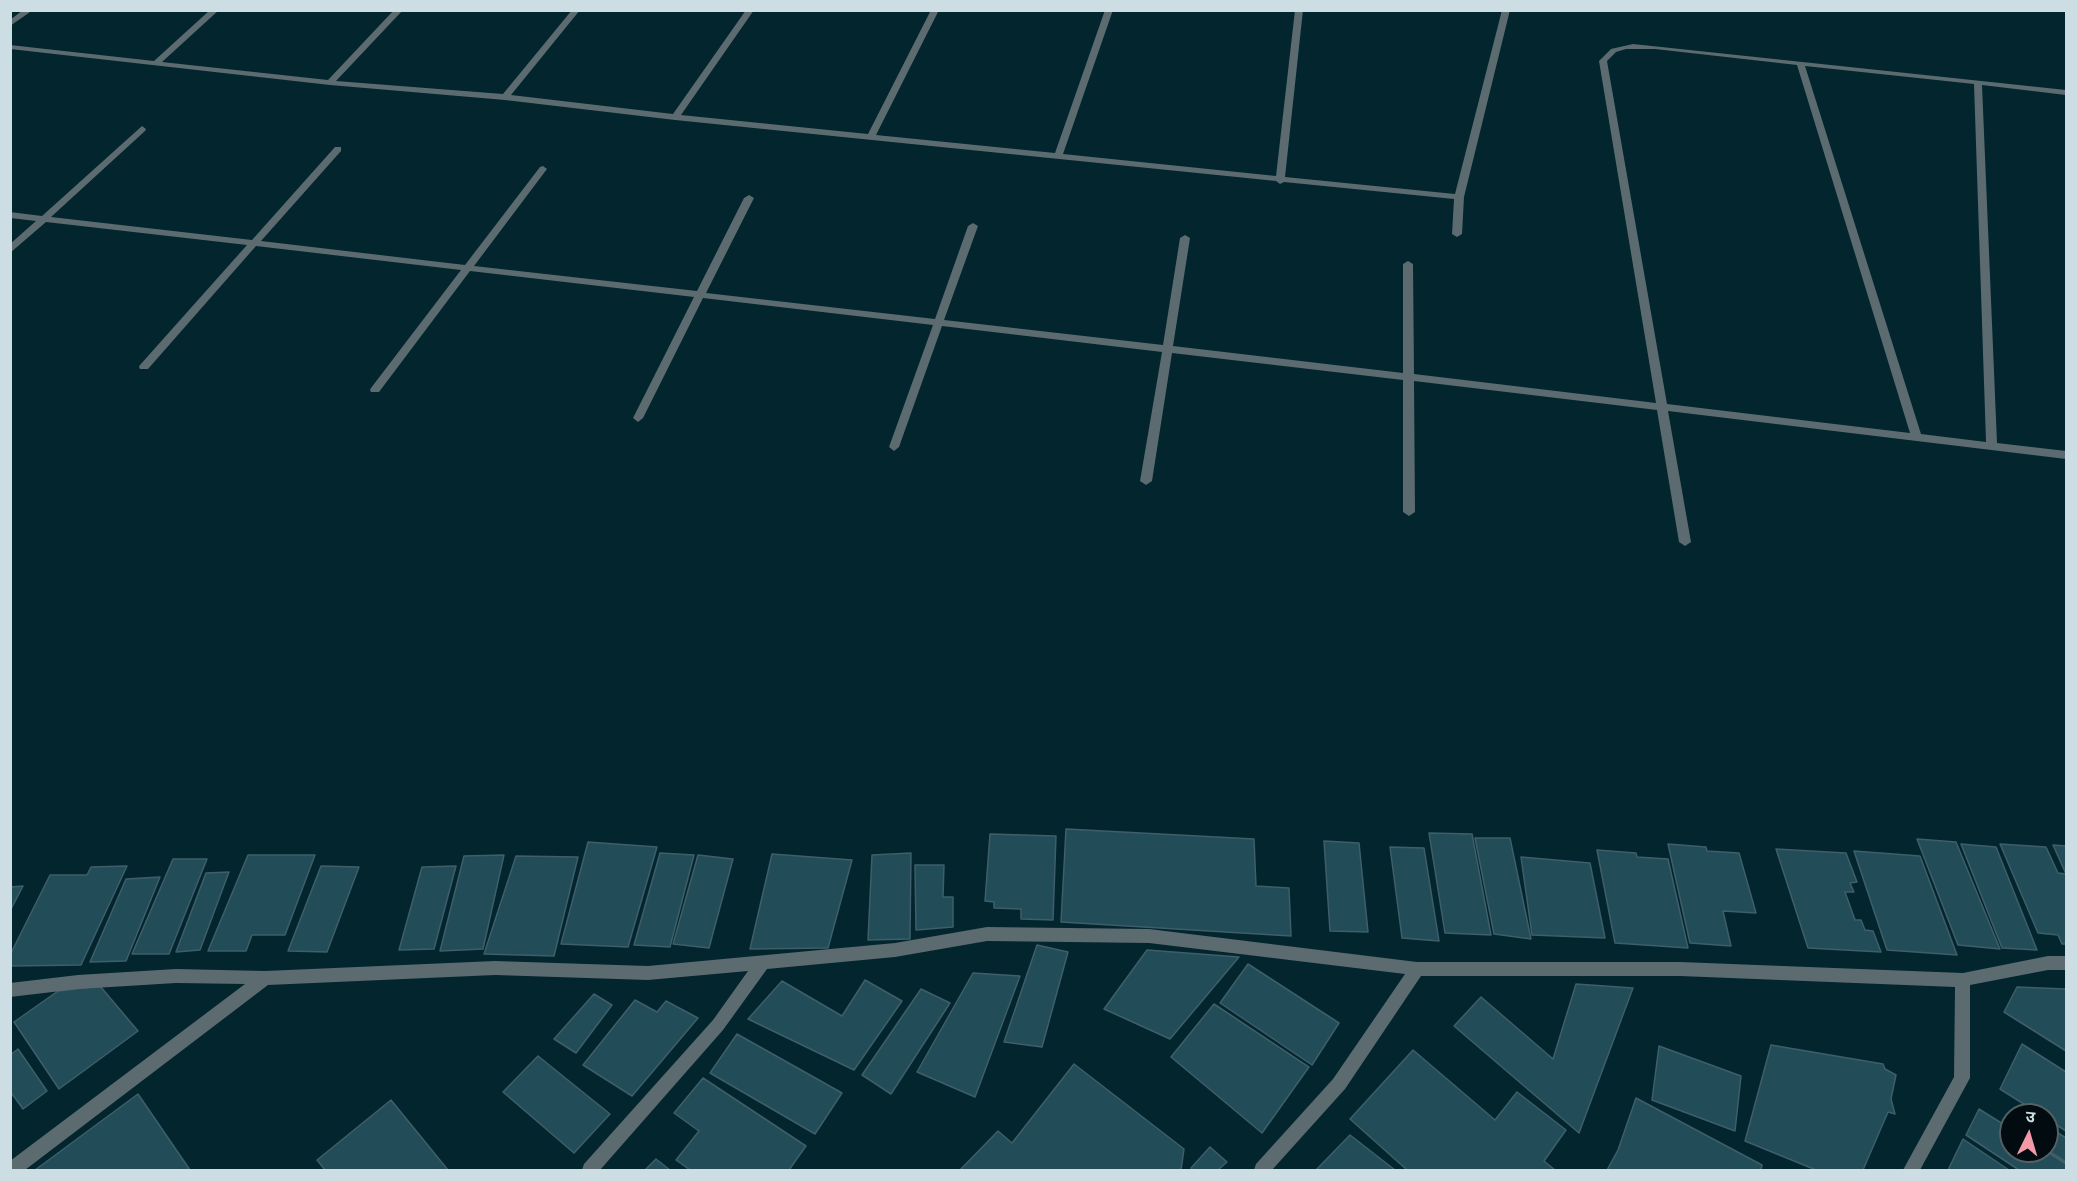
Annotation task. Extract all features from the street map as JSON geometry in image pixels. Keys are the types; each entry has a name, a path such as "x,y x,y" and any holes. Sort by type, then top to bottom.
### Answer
{"street":[{"path":"10,24 29,10"},
{"path":"156,63 215,10"},
{"path":"330,83 399,10"},
{"path":"505,97 576,10"},
{"path":"675,117 750,10"},
{"path":"871,136 935,10"},
{"path":"1058,157 1109,10"},
{"path":"1280,181 1299,10"},
{"path":"1457,234 1459,197 1506,10"},
{"path":"1685,542 1603,61 1609,52 1625,46 2067,92"},
{"path":"10,47 330,83 505,97 1280,181 1459,197"},
{"path":"1800,63 1917,438"},
{"path":"1978,82 1992,447"},
{"path":"10,250 142,129"},
{"path":"144,367 256,244 338,149"},
{"path":"375,390 543,169"},
{"path":"638,418 749,198"},
{"path":"10,215 2067,455"},
{"path":"894,447 973,226"},
{"path":"1146,481 1185,238"},
{"path":"1408,264 1409,512"},
{"path":"10,990 144,977 265,978 495,968 648,973 895,950 987,934 1149,936 1417,969 1680,969 1963,980 2048,963 2067,963"},
{"path":"590,1170 718,1025 762,963"},
{"path":"1262,1170 1339,1084 1417,969"},
{"path":"12,1170 265,978"},
{"path":"1911,1170 1962,1078 1963,980"}],"building":[{"path":"1066,829 1254,839 1256,886 1289,888 1291,936 1061,922"},
{"path":"1429,833 1472,834 1491,935 1445,933"},
{"path":"990,834 1056,836 1053,920 1021,919 1021,909 994,908 994,902 985,901"},
{"path":"1475,838 1510,838 1531,939 1494,934"},
{"path":"1917,839 1956,842 2000,949 1958,945"},
{"path":"1324,841 1359,843 1368,932 1330,931"},
{"path":"588,842 657,847 628,947 561,944"},
{"path":"1668,844 1706,847 1707,851 1739,853 1756,913 1723,911 1731,946 1690,943"},
{"path":"1961,844 1996,847 2037,950 2002,948"},
{"path":"2000,844 2046,847 2058,873 2066,874 2066,944 2062,944 2058,935 2038,933"},
{"path":"2053,845 2066,846 2066,874"},
{"path":"1390,847 1424,848 1439,941 1402,938"},
{"path":"1776,849 1846,853 1857,882 1850,883 1854,892 1845,892 1855,920 1861,920 1865,930 1873,931 1881,952 1808,948"},
{"path":"1597,850 1636,853 1637,857 1668,859 1688,948 1615,943"},
{"path":"1854,851 1920,856 1957,955 1887,950"},
{"path":"660,853 694,855 670,947 634,945"},
{"path":"911,853 910,939 868,940 872,855"},
{"path":"772,854 852,860 828,948 750,949"},
{"path":"248,855 315,855 285,935 252,935 246,951 208,951"},
{"path":"504,855 483,949 440,951 464,856"},
{"path":"698,855 733,859 709,948 673,944"},
{"path":"516,856 578,857 554,956 484,954"},
{"path":"1521,857 1590,863 1605,938 1532,935"},
{"path":"173,859 207,859 169,954 132,954"},
{"path":"915,865 944,865 943,897 953,897 953,927 916,930"},
{"path":"127,866 81,965 10,966 10,955 50,875 87,875 91,867"},
{"path":"321,866 359,867 327,952 288,951"},
{"path":"456,866 434,949 399,950 422,867"},
{"path":"229,872 200,950 176,952 206,873"},
{"path":"160,877 126,961 90,962 126,879"},
{"path":"23,886 10,911 10,887"},
{"path":"1037,945 1068,952 1042,1047 1004,1042"},
{"path":"1147,950 1239,957 1170,1039 1104,1009"},
{"path":"1248,964 1339,1023 1312,1065 1220,1003"},
{"path":"973,973 1020,976 975,1097 917,1072"},
{"path":"865,980 902,1001 854,1070 748,1019 782,981 842,1016"},
{"path":"1576,984 1633,988 1579,1133 1454,1026 1481,997 1553,1059"},
{"path":"100,986 138,1031 59,1089 14,1022 58,991"},
{"path":"2017,987 2066,989 2066,1051 2004,1012"},
{"path":"921,989 950,1003 891,1094 862,1075"},
{"path":"594,994 612,1005 576,1053 554,1039"},
{"path":"635,1000 657,1012 666,1001 698,1018 632,1096 583,1065"},
{"path":"1214,1004 1309,1067 1262,1133 1171,1057"},
{"path":"737,1034 842,1093 815,1134 710,1073"},
{"path":"2022,1044 2066,1072 2066,1131 2059,1127 2059,1103 2022,1103 2000,1089"},
{"path":"1771,1045 1883,1064 1885,1069 1896,1075 1891,1099 1895,1114 1888,1112 1863,1170 1816,1170 1745,1141"},
{"path":"1659,1046 1741,1076 1735,1131 1652,1100"},
{"path":"18,1049 47,1091 23,1109 10,1091 10,1055"},
{"path":"1413,1050 1495,1120 1517,1092 1566,1130 1544,1161 1555,1170 1407,1170 1350,1119"},
{"path":"538,1056 610,1114 574,1153 503,1092"},
{"path":"1074,1064 1184,1149 1181,1170 960,1170 998,1131 1012,1143"},
{"path":"703,1078 806,1146 789,1170 690,1170 676,1160 699,1131 674,1113"},
{"path":"138,1094 190,1170 35,1170"},
{"path":"1636,1098 1762,1165 1761,1170 1607,1170 1618,1150"},
{"path":"391,1100 448,1170 325,1170 317,1160"},
{"path":"1979,1109 1999,1122 1999,1157 1966,1135"},
{"path":"2059,1134 2066,1138 2066,1162 2059,1158"},
{"path":"1350,1135 1395,1170 1316,1170"},
{"path":"1963,1139 2009,1170 1948,1170"},
{"path":"1210,1147 1227,1162 1218,1170 1193,1170 1191,1168"},
{"path":"656,1159 670,1170 645,1170"},
{"path":"2059,1159 2066,1164 2066,1170 2019,1170 2008,1163 2059,1163"}]}
